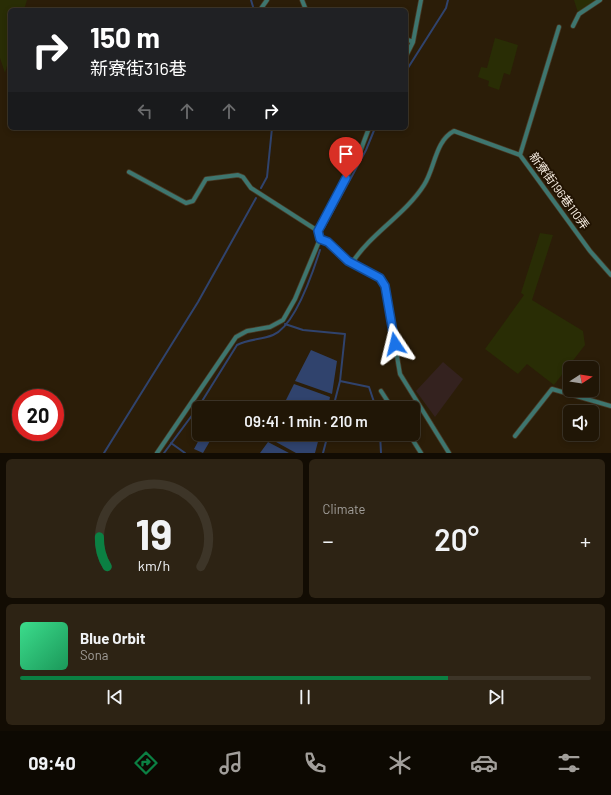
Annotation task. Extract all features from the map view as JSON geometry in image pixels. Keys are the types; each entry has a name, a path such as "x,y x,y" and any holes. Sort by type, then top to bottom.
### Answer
{"lane":[{"path":"408,52 413,42 421,0"},
{"path":"573,26 579,14 600,0"},
{"path":"520,155 559,27"},
{"path":"408,40 413,42"},
{"path":"157,453 236,337 248,331 270,328 283,320 295,298 320,239 318,231 360,152 368,130"},
{"name":"新寮街196巷110弄","path":"352,263 368,241 418,194 426,183 444,138 454,131 520,155 590,251 611,275"},
{"path":"129,172 186,203 193,202 206,179 238,175 244,177 251,188 318,231"},
{"path":"320,239 328,242 352,263 380,278 385,286 400,374 449,453"},
{"path":"515,436 552,389 611,406"},
{"path":"381,391 387,401"},
{"path":"413,441 421,453"}],"shaded area":[{"path":"443,362 463,379 435,417 416,391"}],"green space":[{"path":"0,0 27,0 25,8 8,8 8,62 5,73 0,58"},
{"path":"574,0 597,0 578,13"},
{"path":"495,38 518,45 510,75 504,73 499,90 488,86 489,81 478,77 481,67 487,68"},
{"path":"540,233 553,235 532,300 583,331 585,345 573,361 563,361 563,373 554,385 527,364 518,374 485,349 524,295 521,293"}],"water":[{"path":"311,350 337,361 332,394 295,381"},
{"path":"294,384 330,397 329,401 286,401"},
{"path":"198,441 210,441 203,453 194,449"},
{"path":"274,441 318,441 315,453 296,453"},
{"path":"268,442 289,453 260,453"}],"waterway":[{"path":"251,0 253,8"},
{"path":"408,68 446,8 448,0"},
{"path":"261,188 267,177 272,130"},
{"path":"324,228 366,150 374,130"},
{"path":"104,453 198,302 256,198"},
{"path":"164,453 199,406 237,345 273,335 281,330 289,321 296,310 308,284 320,250"},
{"path":"285,324 303,330 345,334 340,381 369,387 374,401"},
{"path":"335,401 340,381"},
{"path":"323,453 326,441"},
{"path":"380,441 381,453"},
{"path":"171,443 185,453"}],"route":[{"path":"346,178 318,231 320,239 328,242 348,261 380,278 385,286 395,344"}]}
